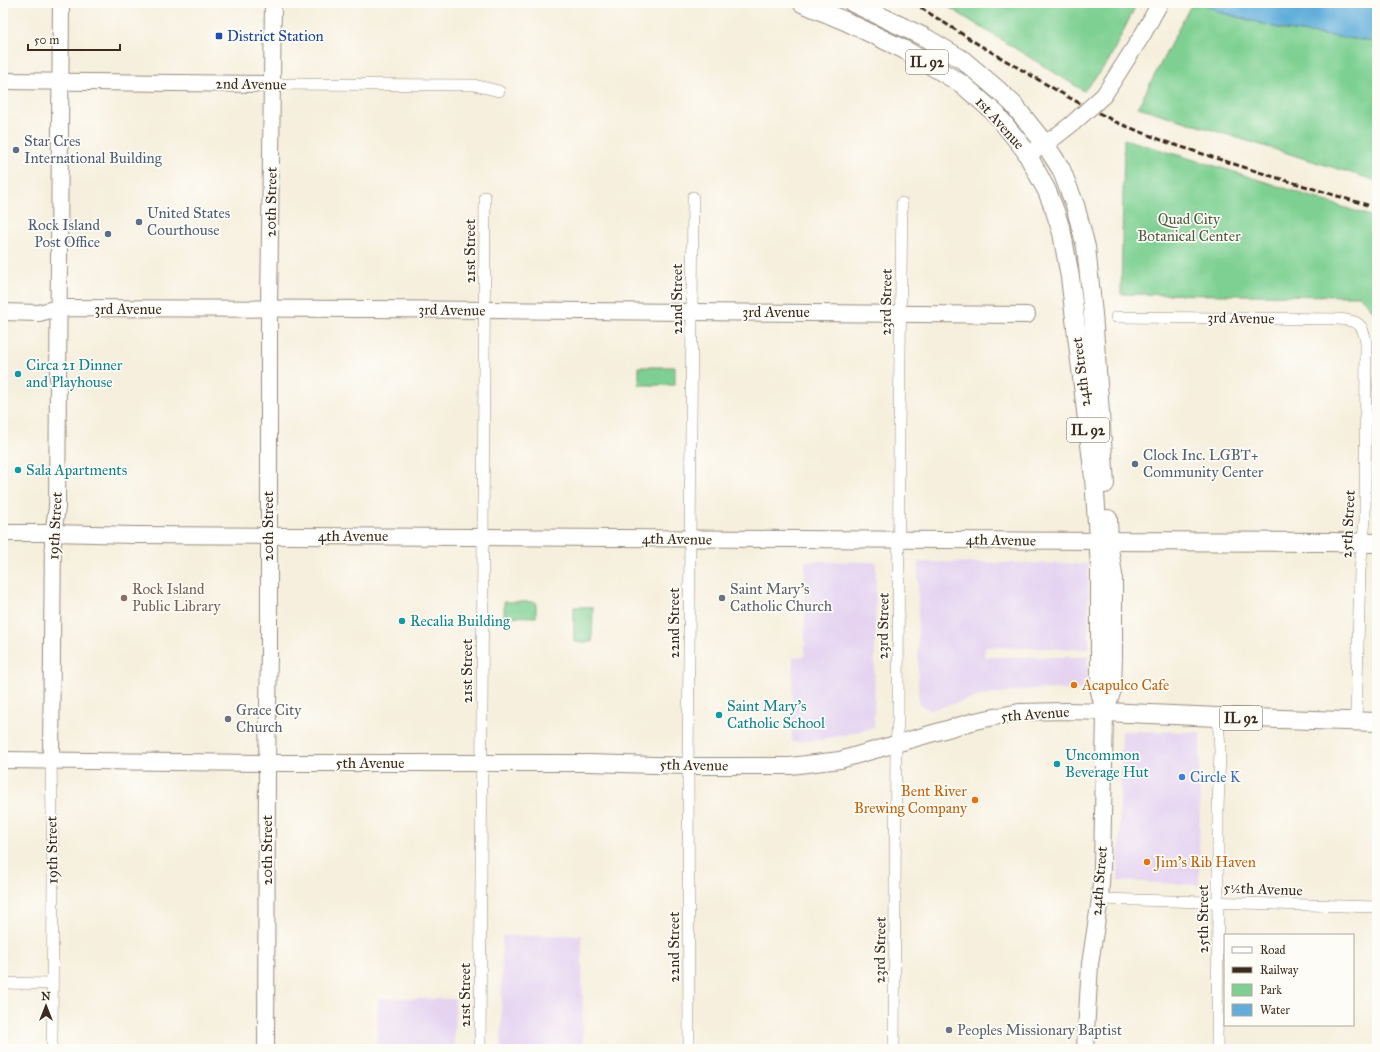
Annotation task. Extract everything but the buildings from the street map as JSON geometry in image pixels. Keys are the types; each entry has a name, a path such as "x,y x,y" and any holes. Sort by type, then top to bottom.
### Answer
{"main road":[{"name":"1st Avenue","path":"802,3 893,44 962,84 996,114 1028,155"},
{"name":"1st Avenue","path":"853,3 926,38 963,60 1008,99 1045,144"},
{"name":"24th Street","path":"1045,144 1061,170 1075,205 1086,247 1104,455 1104,541 1100,568 1100,691 1105,712"},
{"name":"24th Street","path":"1028,155 1055,211 1062,233 1067,259 1104,541"},
{"name":"4th Avenue","path":"1104,541 1364,543"},
{"name":"5th Avenue","path":"1105,712 1377,722"}],"street":[{"name":"19th Street","path":"52,1049 53,876 51,760 53,533 57,508 61,3"},
{"name":"20th Street","path":"266,1049 269,652 269,309 273,3"},
{"path":"1028,155 1073,123 1104,94 1143,34 1160,3"},
{"name":"2nd Avenue","path":"3,81 474,85 498,91"},
{"name":"21st Street","path":"480,1049 485,197"},
{"name":"22nd Street","path":"689,1049 688,766 693,197"},
{"name":"23rd Street","path":"894,1049 902,203"},
{"name":"3rd Avenue","path":"3,312 39,313 58,308 1027,315"},
{"name":"3rd Avenue","path":"1116,317 1340,319 1358,323 1362,328"},
{"name":"25th Street","path":"1356,721 1360,570 1364,543 1365,520 1366,343 1362,328"},
{"name":"4th Avenue","path":"3,533 1104,541"},
{"name":"5th Avenue","path":"3,760 267,763 482,762 688,766 769,766 818,764 862,755 896,743 933,734 975,721 1019,712 1105,712"},
{"name":"24th Street","path":"1085,1049 1090,964 1100,899 1102,867 1105,712"},
{"name":"25th Street","path":"1217,1049 1218,809 1220,751 1218,717"},
{"name":"5½th Avenue","path":"1100,899 1377,907"},
{"path":"3,983 52,984"}],"shaded area":[{"path":"805,561 876,562 874,728 821,740 792,742 793,657 805,656"},
{"path":"918,562 1088,564 1089,649 985,647 984,657 1088,657 1087,690 1033,689 984,695 930,710 918,704"},
{"path":"1122,731 1200,732 1199,885 1118,881"},
{"path":"582,935 583,1049 501,1049 502,936"},
{"path":"378,998 455,999 454,1049 377,1049"}],"green space":[{"path":"942,3 1137,3 1108,62 1084,91"},
{"path":"1192,3 1203,3 1219,12 1286,30 1377,42 1377,181 1138,107"},
{"name":"Quad City Botanical Center","path":"1124,139 1225,169 1377,218 1377,520 1376,314 1360,296 1121,294"},
{"path":"639,367 675,367 675,385 639,385"},
{"path":"504,602 536,602 536,617 504,616"},
{"path":"574,607 593,607 592,642 574,642"}],"water":[{"path":"1203,3 1377,3 1377,42 1286,30 1219,12"}],"railway":[{"path":"913,3 981,46 1068,97 1118,123 1169,143 1377,208"}],"place":[{"name":"District Station","path":"219,36"},
{"name":"Star Cres International Building","path":"16,150"},
{"name":"United States Courthouse","path":"139,222"},
{"name":"Rock Island Post Office","path":"108,234"},
{"name":"Circa 21 Dinner and Playhouse","path":"18,374"},
{"name":"Clock Inc. LGBT+ Community Center","path":"1135,464"},
{"name":"Sala Apartments","path":"18,470"},
{"name":"Rock Island Public Library","path":"124,598"},
{"name":"Saint Mary's Catholic Church","path":"722,598"},
{"name":"Recalia Building","path":"402,621"},
{"name":"Acapulco Cafe","path":"1074,685"},
{"name":"Saint Mary's Catholic School","path":"719,715"},
{"name":"Grace City Church","path":"228,719"},
{"name":"Uncommon Beverage Hut","path":"1057,764"},
{"name":"Circle K","path":"1182,777"},
{"name":"Bent River Brewing Company","path":"975,800"},
{"name":"Jim's Rib Haven","path":"1147,862"},
{"name":"Peoples Missionary Baptist","path":"949,1030"}]}
